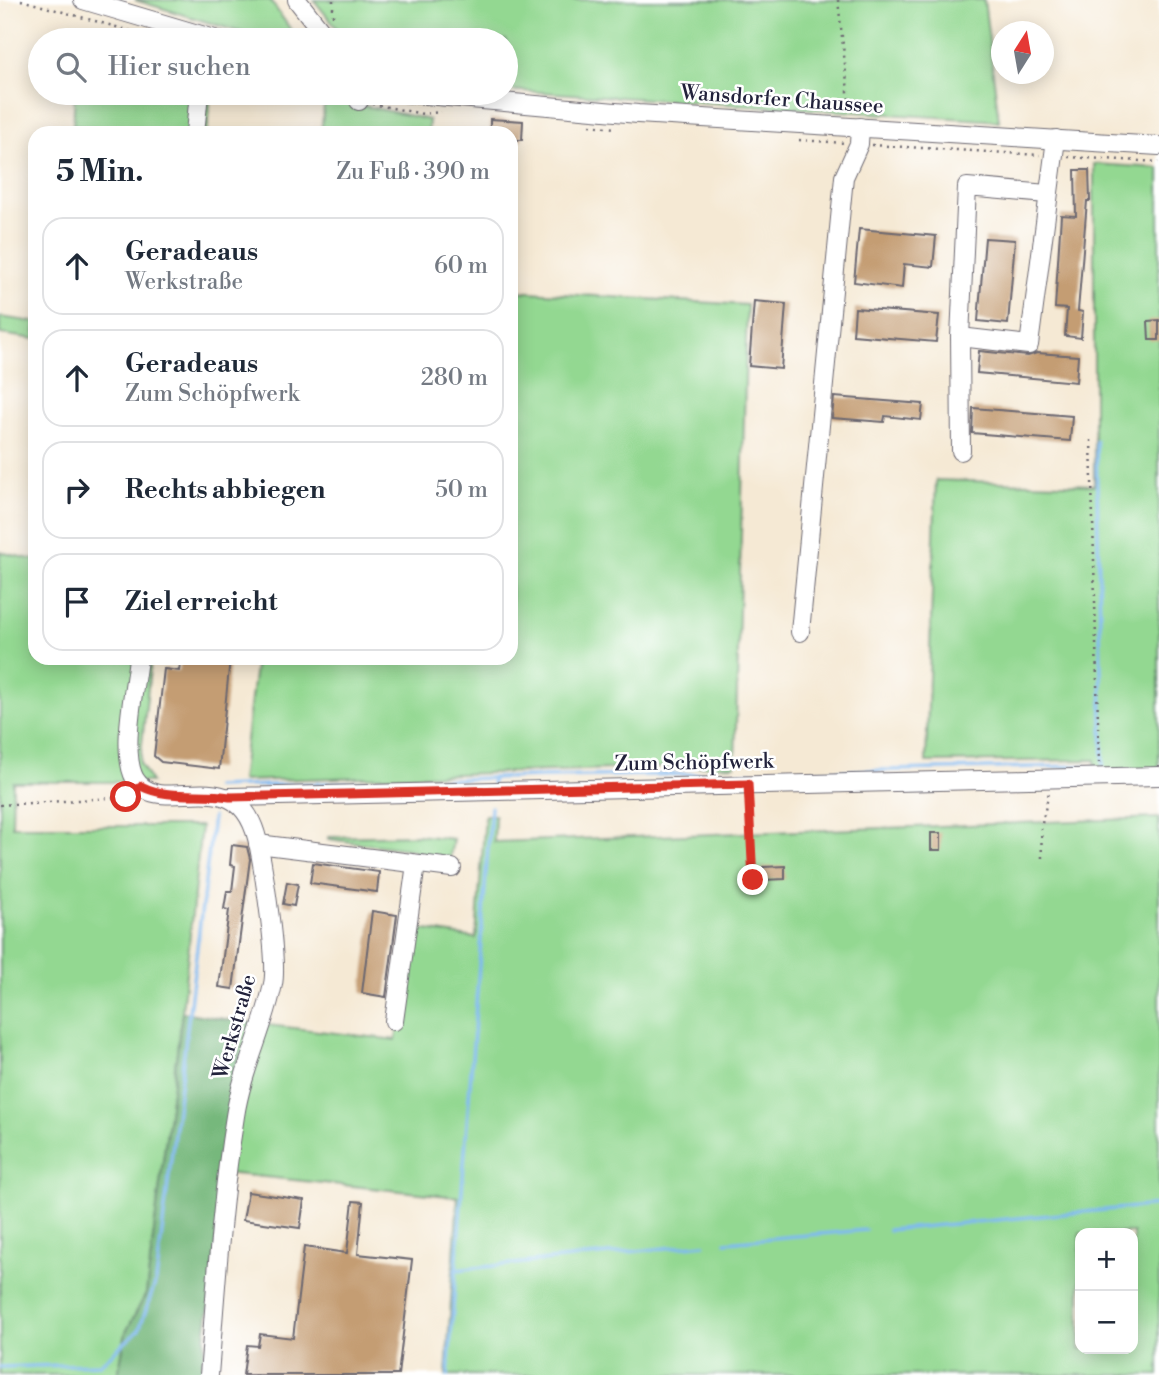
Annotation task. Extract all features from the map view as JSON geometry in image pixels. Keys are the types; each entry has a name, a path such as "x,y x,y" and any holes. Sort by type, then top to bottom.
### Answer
{"street":[{"path":"83,0 137,25 153,28"},
{"path":"297,0 319,28"},
{"path":"196,126 198,105"},
{"name":"Wansdorfer Chaussee","path":"504,105 638,121 853,121 1159,146"},
{"path":"800,632 844,177 859,144 853,121"},
{"path":"960,337 1029,345 1056,139"},
{"path":"961,451 960,337 967,187 1047,194"},
{"path":"137,665 129,739 130,764 141,786 157,794 210,793 230,797"},
{"name":"Zum Schöpfwerk","path":"230,797 1159,776"},
{"name":"Werkstraße","path":"209,1375 235,1116 246,1065 275,973 258,844 246,812 230,797"},
{"path":"258,844 452,868"},
{"path":"394,1021 416,864"}],"path":[{"path":"20,0 142,28"},
{"path":"333,0 333,22"},
{"path":"838,0 853,121"},
{"path":"1091,440 1099,777"},
{"path":"1042,858 1041,828 1049,792 1048,778"},
{"path":"748,784 753,880"},
{"path":"0,805 126,797 141,786"}],"green space":[{"path":"135,0 270,0 290,28 227,28"},
{"path":"314,0 984,0 991,56 991,84 994,84 999,121 518,91 518,28 336,28"},
{"path":"74,105 210,105 208,126 73,126"},
{"path":"324,105 361,105 429,120 429,126 322,126"},
{"path":"1094,164 1159,168 1159,770 1096,773 1095,760 926,762 936,480 1094,485"},
{"path":"518,291 747,305 735,765 241,781 255,665 518,665"},
{"path":"0,317 28,321 28,338 0,334"},
{"path":"0,552 28,558 28,665 150,665 140,763 151,782 13,782 12,826 201,826 182,1012 146,1294 126,1332 118,1375 0,1375"},
{"path":"485,815 495,815 494,842 1159,818 1159,1375 446,1375 458,1197 225,1173 242,1022 396,1040 413,928 476,938"},
{"path":"417,835 453,839 449,863 414,859 415,850 328,839 328,837"},
{"path":"182,1012 242,1022 201,1375 118,1375 126,1332 146,1294"}],"building":[{"path":"490,119 523,121 522,140 518,140 518,126 490,126"},
{"path":"1075,170 1089,170 1090,201 1087,201 1078,311 1083,312 1081,338 1065,336 1067,309 1055,308 1061,215 1076,216"},
{"path":"859,229 936,236 933,267 904,264 902,288 854,282"},
{"path":"985,238 1015,240 1008,324 978,321"},
{"path":"754,301 786,304 781,369 749,366"},
{"path":"855,308 939,315 936,342 853,335"},
{"path":"1159,320 1159,340 1149,340 1148,321"},
{"path":"979,351 1028,356 1037,353 1078,356 1076,382 977,373"},
{"path":"834,397 923,404 921,420 885,416 884,422 832,418"},
{"path":"973,408 1072,416 1070,441 972,433"},
{"path":"180,665 229,665 219,769 161,762 154,756 164,669 179,671"},
{"path":"931,833 941,833 941,850 931,850"},
{"path":"232,845 247,847 250,859 233,989 219,987 229,910 224,909 227,891 232,891 235,866 230,865"},
{"path":"313,863 379,872 377,892 310,883"},
{"path":"785,866 785,879 763,880 763,867"},
{"path":"287,882 298,884 294,906 283,904"},
{"path":"372,911 397,915 386,997 362,993"},
{"path":"248,1192 304,1200 300,1228 243,1220"},
{"path":"353,1201 363,1202 358,1254 412,1260 398,1375 243,1375 247,1345 258,1346 260,1334 293,1338 304,1247 347,1253"}],"waterway":[{"path":"1096,441 1103,766"},
{"path":"492,784 493,778 1086,766"},
{"path":"215,787 493,778"},
{"path":"448,1375 491,807"},
{"path":"0,1367 100,1364 139,1330 156,1281 213,817"},
{"path":"888,1230 1159,1205"},
{"path":"726,1242 866,1230"},
{"path":"455,1270 704,1244"}],"route":[{"path":"126,797 141,786 157,794 210,793 230,797 748,784 753,880"}]}
